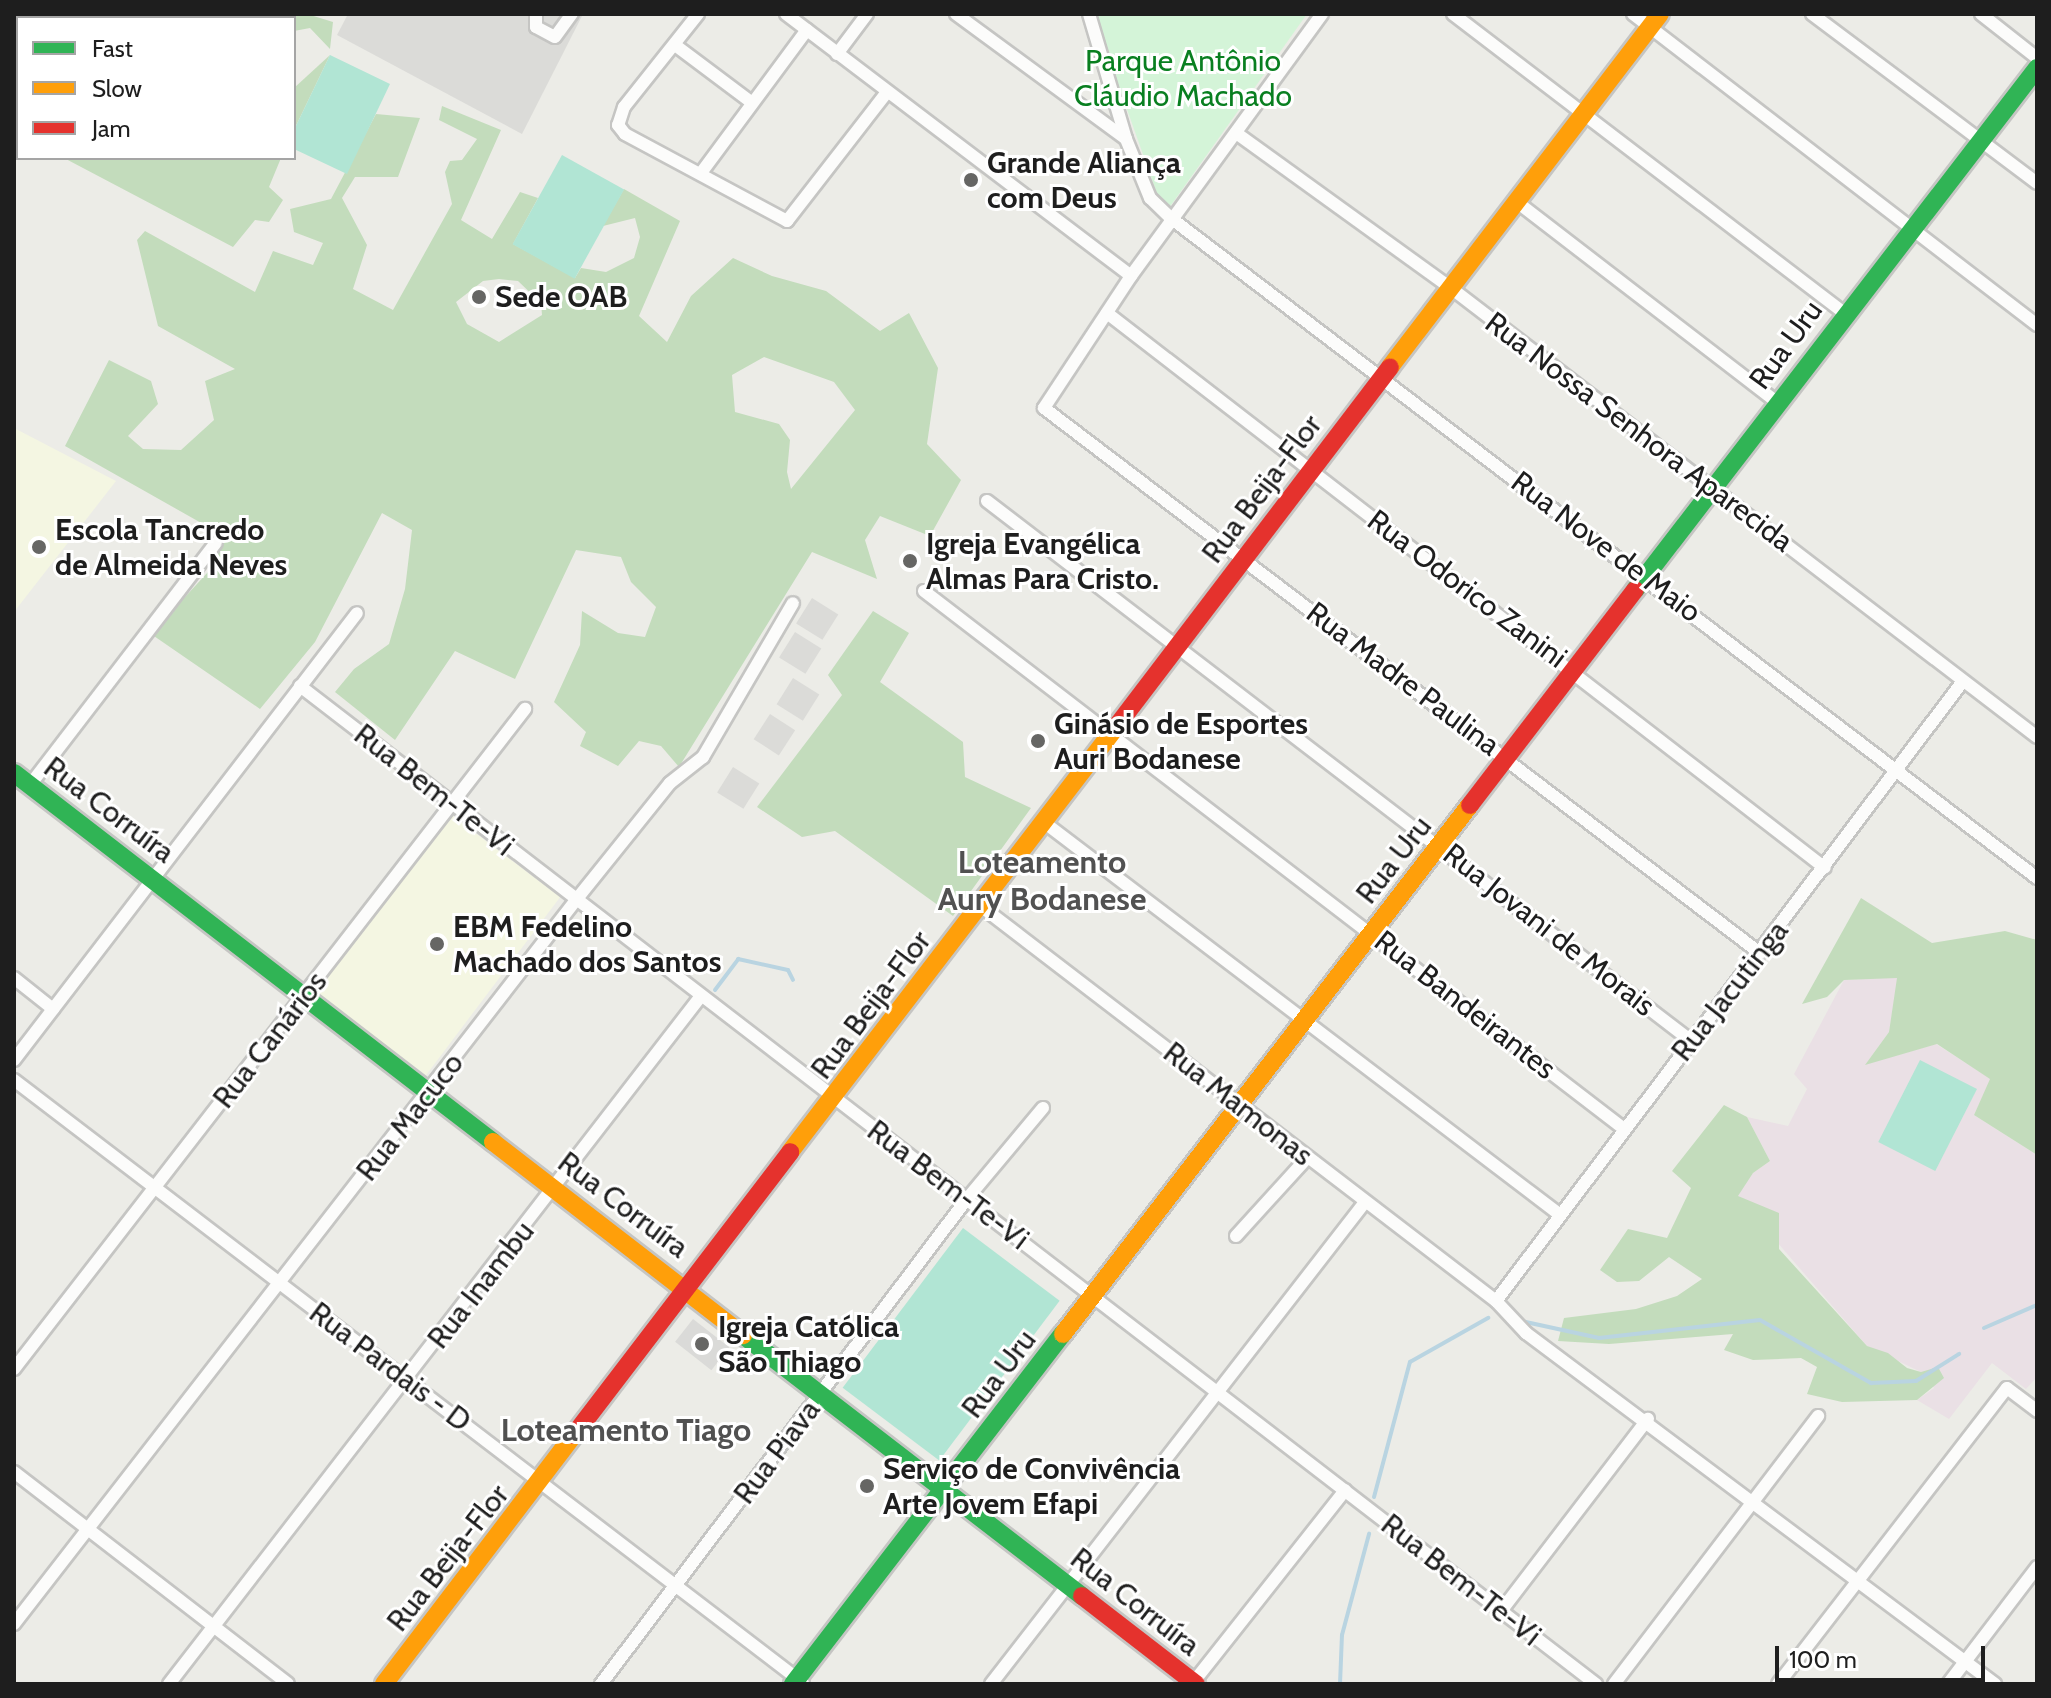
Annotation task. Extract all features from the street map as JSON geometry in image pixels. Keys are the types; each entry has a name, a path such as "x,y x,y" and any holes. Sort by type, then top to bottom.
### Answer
{"street":[{"path":"536,14 536,27 555,37 572,14"},
{"path":"698,14 624,107 618,125 625,134 787,221 887,92"},
{"path":"786,14 1131,276"},
{"path":"837,54 867,14"},
{"path":"956,14 1126,139"},
{"name":"Rua Nove de Maio","path":"1089,14 1126,139 1150,198 1172,219 1898,767 2037,878"},
{"path":"1107,313 1322,14"},
{"path":"1453,14 1844,313"},
{"path":"1633,14 1655,21 2037,325"},
{"path":"1812,14 2037,183"},
{"path":"1981,14 2037,58"},
{"name":"Rua Beija-Flor","path":"384,1684 542,1484 1655,21"},
{"path":"701,173 807,30"},
{"path":"675,45 751,102"},
{"name":"Rua Uru","path":"798,1682 1715,488 1844,313 2037,68"},
{"name":"Rua Nossa Senhora Aparecida","path":"1236,133 1451,288 2037,737"},
{"path":"1517,202 1778,403"},
{"name":"Rua Madre Paulina","path":"1107,313 1044,408 1760,953"},
{"name":"Rua Odorico Zanini","path":"1107,313 1825,868"},
{"name":"Rua Jovani de Morais","path":"987,501 1441,846 1690,1040"},
{"path":"30,785 216,543"},
{"name":"Rua Bandeirantes","path":"924,591 1624,1129"},
{"name":"Rua Macuco","path":"14,1624 281,1284 576,900 670,783 703,757 793,603"},
{"path":"14,1060 357,613"},
{"name":"Rua Jacutinga","path":"1496,1301 1963,681"},
{"name":"Rua Bem-Te-Vi","path":"300,686 1596,1684"},
{"name":"Rua Canários","path":"14,1369 525,709"},
{"name":"Rua Corruíra","path":"14,773 823,1391 1194,1683"},
{"path":"1045,823 1559,1214"},
{"name":"Rua Mamonas","path":"982,907 1496,1301 1526,1333 1648,1419 1995,1684"},
{"path":"14,978 53,1009"},
{"name":"Rua Inambu","path":"169,1684 556,1190 701,996"},
{"name":"Rua Pardais - D","path":"14,1080 677,1586 798,1682"},
{"name":"Rua Piava","path":"601,1684 966,1200 1043,1108"},
{"path":"1236,1236 1307,1158"},
{"path":"991,1684 1215,1391 1365,1202"},
{"path":"1778,1684 2007,1388 2037,1411"},
{"path":"1614,1684 1818,1416"},
{"path":"1501,1611 1648,1419"},
{"path":"14,1472 288,1684"},
{"path":"1194,1683 1345,1490"},
{"path":"1948,1684 2037,1567"}],"shaded area":[{"path":"348,14 583,14 522,134 337,35"},
{"name":"Escola Tancredo de Almeida Neves","path":"14,428 116,481 14,612"},
{"path":"812,598 838,614 822,640 796,623"},
{"path":"795,632 821,648 805,674 779,657"},
{"path":"793,678 819,694 803,721 777,704"},
{"path":"770,714 795,730 779,755 754,739"},
{"path":"733,767 759,783 743,809 717,792"},
{"name":"EBM Fedelino Machado dos Santos","path":"450,814 560,897 426,1075 316,992"},
{"path":"1898,977 1889,1032 1866,1064 1936,1044 1991,1079 1974,1115 2037,1155 2037,1377 2026,1389 1992,1363 1949,1419 1917,1400 1934,1388 1921,1372 1867,1346 1737,1196 1753,1173 1770,1161 1747,1117 1788,1126 1807,1089 1794,1074 1844,980"},
{"name":"Igreja Católica São Thiago","path":"693,1319 729,1347 711,1370 675,1342"}],"green space":[{"path":"33,14 209,14 208,16"},
{"path":"307,14 333,22 330,49 310,28 296,31 296,16 242,16"},
{"name":"Parque Antônio Cláudio Machado","path":"1093,14 1307,14 1169,208 1160,202"},
{"path":"330,55 296,126 296,86"},
{"path":"330,55 390,84 347,174 296,150 296,126"},
{"path":"442,106 501,130 461,220 492,239 520,192 538,198 513,244 575,278 581,268 606,272 634,258 640,237 635,218 603,226 624,189 680,221 639,316 667,342 691,296 733,258 772,276 826,291 880,331 909,313 938,368 927,444 961,480 930,536 880,516 865,540 877,579 812,552 679,767 661,746 639,741 618,766 580,746 586,732 554,702 580,645 582,611 618,633 645,637 656,607 631,582 621,557 576,550 515,679 455,651 395,740 335,692 354,669 389,644 405,589 412,530 382,513 315,642 260,709 151,634 208,572 226,537 65,446 109,360 151,381 158,404 128,436 143,449 181,450 214,420 205,381 235,369 158,326 137,240 145,231 255,292 273,251 313,265 323,243 294,232 290,209 331,199 376,114 420,118 398,177 355,177 342,198 367,245 353,289 393,310 452,204 445,172 450,161 462,160 477,139 439,120","holes":["483,281 518,281 541,303 542,315 499,342 467,324 456,302","764,357 834,382 855,410 791,489 787,472 790,440 779,424 735,412 732,375"]},
{"path":"562,155 624,189 575,279 513,244"},
{"path":"68,160 280,160 269,187 283,200 269,222 255,220 233,247"},
{"path":"873,611 909,633 880,682 963,742 965,777 1031,808 953,916 835,831 802,837 757,807 842,695 828,675"},
{"path":"1861,898 1932,943 2005,931 2037,940 2037,1155 1974,1115 1990,1079 1937,1044 1865,1065 1889,1032 1897,978 1844,980 1827,997 1802,1004"},
{"path":"1920,1060 1977,1089 1935,1171 1878,1142"},
{"path":"1724,1105 1747,1117 1770,1161 1753,1173 1738,1196 1779,1213 1779,1249 1867,1346 1888,1353 1907,1368 1921,1372 1938,1367 1944,1378 1917,1400 1842,1402 1807,1394 1817,1367 1801,1358 1753,1360 1724,1350 1733,1334 1609,1344 1558,1341 1564,1318 1636,1309 1677,1296 1702,1279 1669,1257 1639,1281 1617,1282 1600,1270 1628,1229 1667,1238 1691,1188 1672,1171"},
{"path":"963,1228 1060,1301 939,1461 843,1388"}],"waterway":[{"path":"715,990 738,959 788,970 793,980"},
{"path":"1984,1328 2037,1305"},
{"path":"1374,1497 1410,1362 1488,1318"},
{"path":"1521,1321 1599,1338 1760,1320 1871,1383 1916,1381 1959,1354"},
{"path":"1340,1684 1342,1635 1369,1534"}],"traffic: fast":[{"path":"1635,590 2037,68"},
{"path":"14,773 493,1142"},
{"path":"793,1684 1063,1334"},
{"path":"743,1335 1082,1596"}],"traffic: slow":[{"path":"1390,367 1660,14"},
{"path":"790,1152 1116,727"},
{"path":"1063,1334 1470,805"},
{"path":"493,1142 743,1335"},
{"path":"384,1684 574,1435"}],"traffic: jam":[{"path":"1116,727 1390,367"},
{"path":"1470,805 1635,590"},
{"path":"574,1435 790,1152"},
{"path":"1082,1596 1196,1684"}],"place":[{"name":"Grande Aliança com Deus","path":"971,180"},
{"name":"Sede OAB","path":"479,297"},
{"name":"Escola Tancredo de Almeida Neves","path":"39,547"},
{"name":"Igreja Evangélica Almas Para Cristo.","path":"910,561"},
{"name":"Ginásio de Esportes Auri Bodanese","path":"1038,741"},
{"name":"EBM Fedelino Machado dos Santos","path":"437,944"},
{"name":"Igreja Católica São Thiago","path":"702,1344"},
{"name":"Serviço de Convivência Arte Jovem Efapi","path":"867,1486"}],"district":[{"name":"Loteamento Aury Bodanese","path":"1042,882"},
{"name":"Loteamento Tiago","path":"626,1430"}]}
